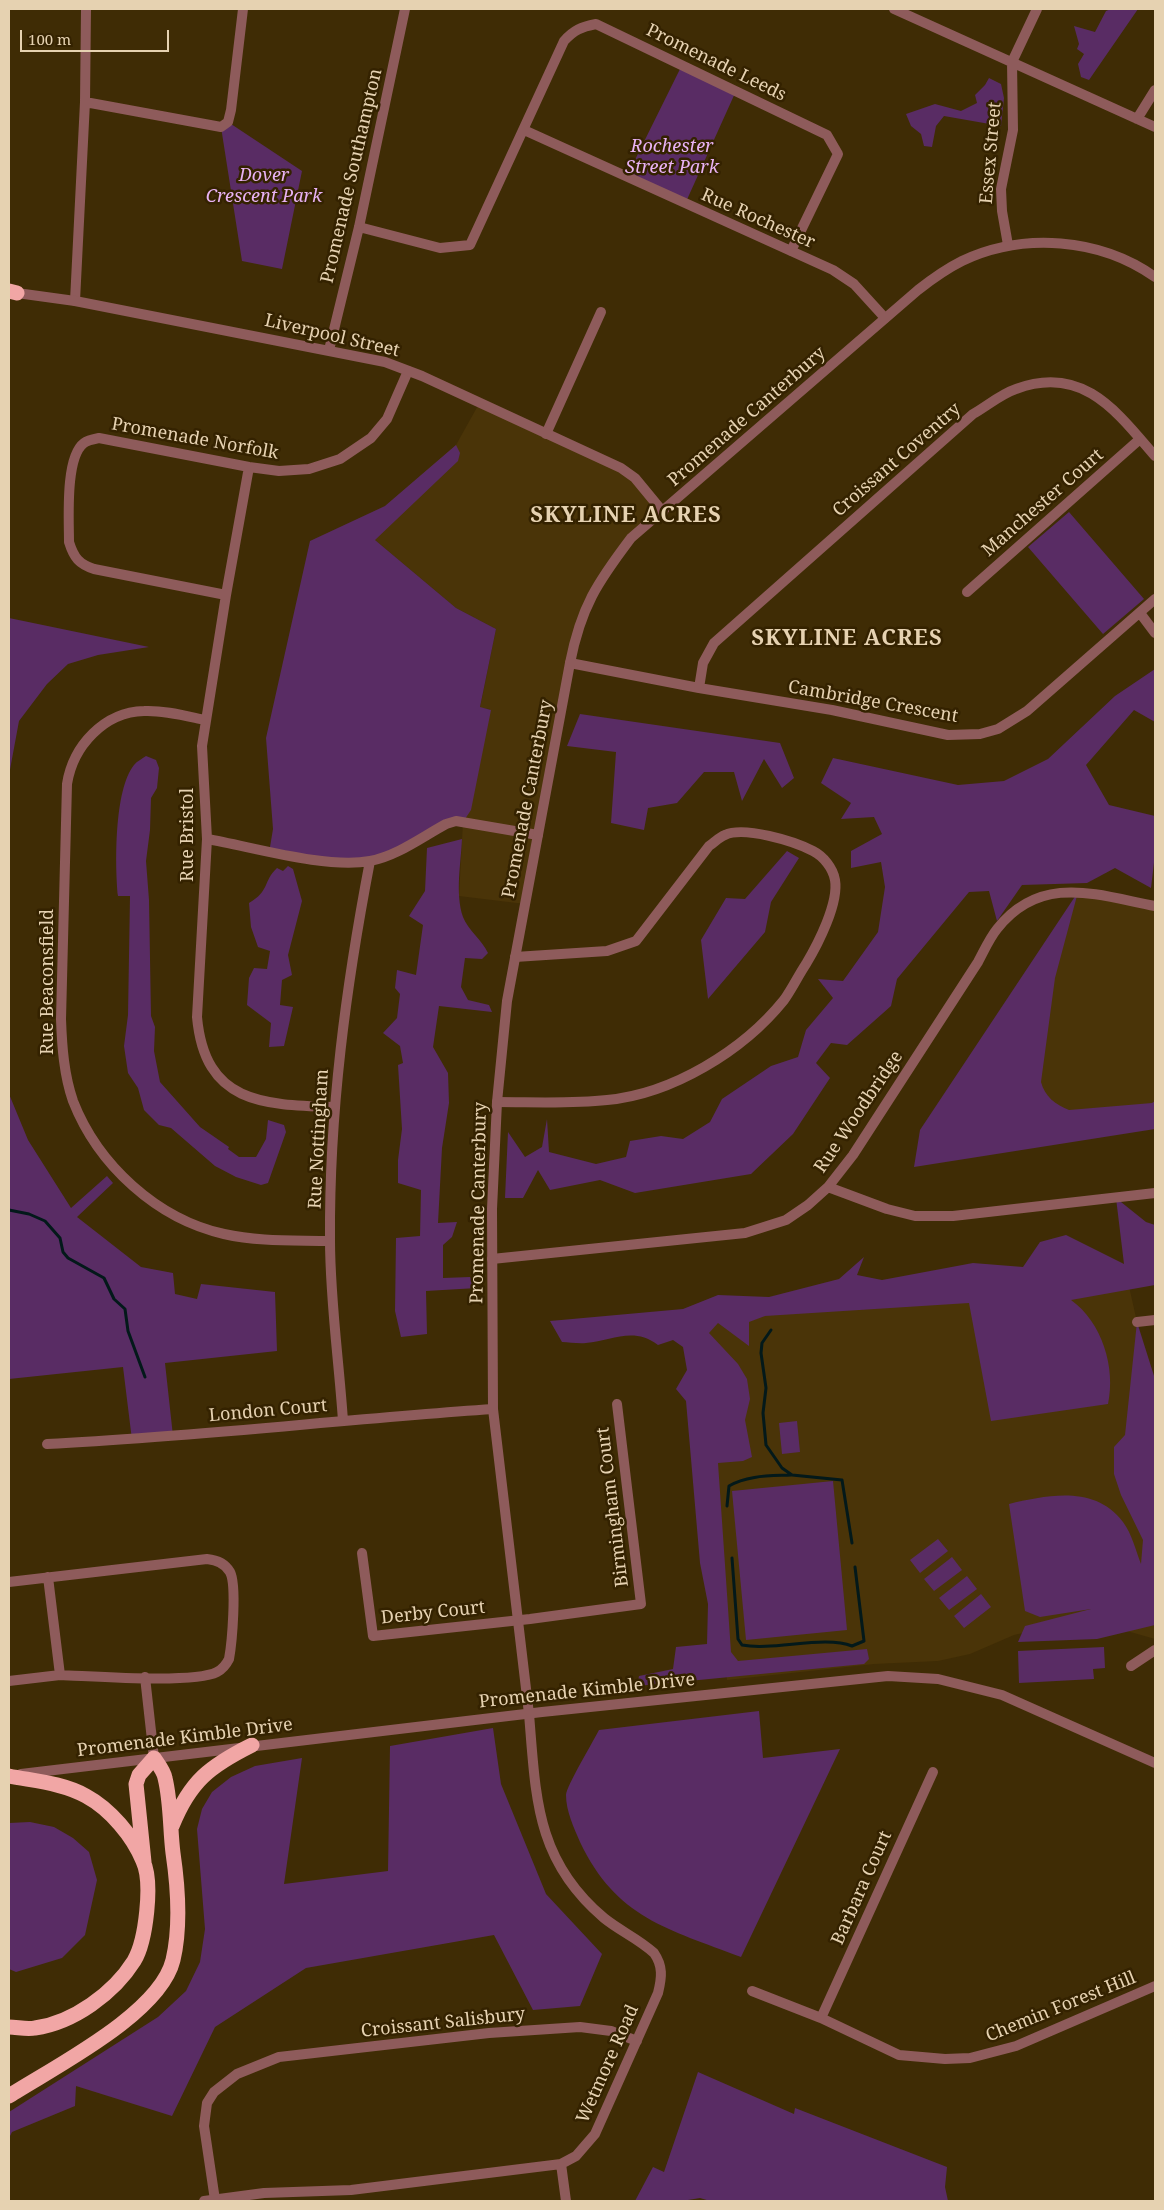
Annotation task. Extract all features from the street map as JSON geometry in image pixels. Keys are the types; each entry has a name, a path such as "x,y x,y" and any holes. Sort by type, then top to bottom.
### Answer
{"highway":[{"path":"170,1830 190,1788 221,1761 252,1745"},
{"path":"9,2027 34,2029 61,2020 88,2005 115,1985 134,1960 145,1928 148,1905 136,1784 139,1774 154,1758 165,1776 175,1869 178,1919 173,1961 158,1989 135,2012 109,2033 9,2096"},
{"path":"9,1776 64,1787 86,1796 105,1810 123,1828 144,1862"}],"street":[{"path":"75,301 85,102 86,9"},
{"path":"85,102 221,127 228,122 231,110 243,9"},
{"name":"Promenade Southampton","path":"329,350 359,227 405,9"},
{"path":"894,9 1155,127"},
{"path":"1012,62 1037,9"},
{"name":"Promenade Leeds","path":"359,227 440,248 470,245 564,41 573,32 596,24 827,134 838,154 790,251"},
{"name":"Essex Street","path":"1008,246 1002,211 1002,189 1013,130 1012,62"},
{"path":"1137,118 1155,90"},
{"name":"Rue Rochester","path":"524,130 844,276 885,318"},
{"name":"Promenade Canterbury","path":"529,1714 493,1409 492,1259 497,1102 508,1001 515,957 570,663 583,613 600,579 631,538 885,318 939,274 962,261 1008,246 1056,242 1088,247 1118,257 1155,277"},
{"name":"Liverpool Street","path":"13,292 75,301 386,362 621,468 634,478 663,512"},
{"path":"546,434 601,312"},
{"name":"Promenade Norfolk","path":"226,595 102,571 81,564 73,554 69,542 72,463 77,450 85,442 99,438 249,467 294,472 324,465 354,450 371,438 387,419 408,371"},
{"name":"Croissant Coventry","path":"699,688 703,663 714,643 973,414 1015,389 1044,382 1090,390 1114,409 1155,456"},
{"name":"Manchester Court","path":"967,592 1140,439"},
{"name":"Rue Bristol","path":"249,467 202,746 207,839 197,1017 200,1046 216,1074 243,1096 277,1104 335,1107"},
{"name":"Cambridge Crescent","path":"570,663 699,688 832,710 948,735 980,734 998,729 1027,711 1155,599"},
{"path":"1140,613 1155,633"},
{"name":"Rue Beaconsfield","path":"205,720 146,710 122,715 92,735 78,751 72,764 67,784 61,1019 63,1057 69,1087 85,1126 118,1173 157,1205 182,1219 222,1234 246,1238 330,1241"},
{"path":"207,839 337,863 370,861 382,858 446,824 456,821 538,835"},
{"path":"497,1102 608,1100 664,1085 714,1063 760,1024 784,1000 812,954 824,929 836,895 835,878 826,861 813,851 758,834 725,834 709,846 636,941 607,951 515,957"},
{"name":"Rue Nottingham","path":"343,1421 330,1241 335,1107 352,957 370,861"},
{"name":"Rue Woodbridge","path":"492,1259 745,1233 786,1220 808,1205 828,1187 853,1154 978,962 996,930 1009,916 1023,905 1041,896 1063,891 1086,892 1155,906"},
{"path":"828,1187 887,1209 915,1216 953,1216 1155,1193"},
{"path":"1137,1322 1155,1320"},
{"name":"Birmingham Court","path":"519,1620 640,1604 617,1404"},
{"name":"London Court","path":"47,1444 141,1439 493,1409"},
{"name":"Derby Court","path":"362,1553 373,1636 519,1620"},
{"path":"9,1582 207,1559 221,1562 227,1567 233,1581 230,1659 224,1667 207,1676 60,1675 9,1681"},
{"path":"48,1577 60,1675"},
{"path":"1131,1666 1155,1650"},
{"path":"145,1677 154,1758"},
{"name":"Promenade Kimble Drive","path":"9,1776 252,1745 876,1677 938,1679 1002,1694 1155,1763"},
{"name":"Wetmore Road","path":"204,2201 264,2193 351,2190 561,2164 576,2156 595,2134 658,1993 662,1971 660,1961 644,1944 604,1918 579,1895 563,1872 550,1847 539,1817 529,1714"},
{"name":"Barbara Court","path":"822,2018 933,1772"},
{"name":"Chemin Forest Hill","path":"752,1991 822,2018 899,2055 945,2059 970,2058 1016,2046 1155,1986"},
{"name":"Croissant Salisbury","path":"215,2200 204,2126 207,2103 214,2092 237,2074 254,2069 280,2057 489,2033 580,2027 612,2031 637,2041"},
{"path":"561,2164 566,2201"}],"shaded area":[{"path":"480,402 621,468 663,512 631,538 600,579 573,651 525,904 459,896 463,822 490,709 480,708 496,629 456,608 375,540 385,506 456,445"},
{"path":"1078,892 1155,906 1155,1125 945,1152"},
{"path":"1124,1264 1137,1322 1155,1518 1155,1639 1120,1629 1045,1628 1014,1635 970,1654 938,1661 874,1664 727,1680 709,1480 706,1324"}],"green space":[{"path":"1111,9 1138,9 1089,80 1081,77 1078,64 1084,54 1077,49 1079,44 1074,26 1095,32 1106,11"},
{"name":"Rochester Street Park","path":"682,65 736,91 685,204 626,178"},
{"path":"989,78 1001,84 1004,98 1001,126 944,116 936,126 932,147 924,146 921,134 911,126 906,114 935,104 961,111 977,103 975,95"},
{"name":"Dover Crescent Park","path":"228,122 302,171 282,269 242,261 221,127"},
{"path":"456,445 460,453 458,461 375,540 456,608 496,629 480,707 491,710 471,810 463,822 370,861 269,853 273,829 266,738 310,541 385,506"},
{"path":"1069,512 1144,599 1103,634 1028,547"},
{"path":"9,618 149,647 98,655 68,664 47,684 19,721 9,775"},
{"path":"1155,669 1155,722 1134,710 1086,765 1109,805 1155,816 1155,854 1151,888 1115,868 1087,883 1022,885 997,921 989,891 969,892 897,979 891,1006 847,1045 831,1043 816,1063 830,1078 793,1134 751,1174 635,1193 600,1180 550,1190 538,1170 523,1198 505,1198 508,1132 525,1157 542,1147 547,1119 549,1152 596,1164 626,1157 630,1141 661,1136 683,1139 710,1122 722,1099 771,1066 798,1057 806,1030 833,998 818,979 843,981 878,932 885,887 881,862 851,868 851,851 882,834 874,817 841,819 851,803 821,783 833,758 958,785 1004,781 1048,759 1115,696"},
{"path":"580,714 780,743 794,778 782,788 764,759 742,801 734,772 704,772 677,803 648,808 644,830 611,823 616,752 567,746"},
{"path":"146,756 156,760 159,768 157,788 151,798 150,830 146,861 149,900 151,1016 155,1027 154,1051 160,1082 200,1127 229,1147 228,1149 239,1157 256,1157 266,1139 268,1120 284,1125 286,1132 268,1183 261,1185 236,1177 215,1166 171,1128 159,1125 144,1110 138,1088 128,1073 124,1046 128,1015 130,896 118,896 116,866 117,828 119,809 127,777 135,764"},
{"path":"462,839 459,898 463,917 488,953 482,959 465,958 461,987 468,1000 489,1005 492,1012 439,1006 433,1047 448,1073 449,1103 442,1148 438,1223 457,1222 452,1237 443,1245 443,1278 470,1277 477,1288 426,1291 427,1334 401,1337 395,1311 396,1238 420,1236 421,1190 398,1183 398,1160 402,1129 398,1065 403,1063 400,1046 383,1033 397,1018 400,994 395,988 397,970 416,975 423,925 409,916 425,891 427,848"},
{"path":"787,851 799,858 771,902 765,932 708,999 701,940 726,898 745,899"},
{"path":"288,866 293,869 302,901 288,955 292,975 282,980 280,1005 293,1007 284,1046 269,1047 271,1023 247,1005 249,978 254,968 267,969 270,951 258,947 251,927 249,903 260,894 277,868 283,871"},
{"path":"1078,892 1055,978 1041,1082 1045,1092 1051,1099 1069,1110 1152,1103 1155,1101 1155,1129 914,1167 920,1130"},
{"path":"9,1094 28,1140 71,1208 107,1176 113,1183 77,1217 141,1267 173,1273 175,1294 197,1299 201,1284 275,1292 277,1351 165,1363 173,1436 132,1440 123,1367 9,1379"},
{"path":"1116,1198 1146,1222 1155,1225 1155,1285 1071,1300 1091,1320 1104,1347 1110,1376 1108,1404 991,1421 969,1303 765,1316 749,1322 749,1346 718,1323 709,1333 738,1364 747,1379 750,1399 745,1420 752,1457 743,1461 718,1463 731,1652 738,1661 867,1649 869,1659 864,1664 637,1686 639,1676 673,1669 676,1647 707,1644 708,1604 700,1563 686,1401 676,1389 687,1370 683,1347 673,1340 658,1345 649,1339 631,1335 596,1342 562,1342 550,1321 683,1309 718,1295 769,1297 839,1279 864,1257 857,1275 882,1280 973,1263 1023,1267 1040,1242 1066,1235 1124,1264"},
{"path":"1137,1322 1155,1379 1155,1625 1097,1639 1018,1642 1025,1626 1091,1609 1040,1617 1025,1611 1009,1504 1055,1496 1085,1498 1099,1502 1112,1510 1123,1522 1141,1564 1143,1540 1121,1495 1114,1474 1114,1447 1125,1435"},
{"path":"797,1421 800,1452 782,1454 779,1423"},
{"path":"833,1481 847,1630 746,1640 732,1491"},
{"path":"938,1539 948,1551 920,1573 910,1560"},
{"path":"952,1557 962,1570 934,1591 924,1579"},
{"path":"967,1576 977,1589 949,1610 939,1598"},
{"path":"981,1594 991,1607 964,1628 954,1616"},
{"path":"1104,1647 1105,1668 1093,1669 1094,1679 1019,1683 1018,1651"},
{"path":"759,1711 763,1758 840,1749 741,1957 690,1938 647,1918 610,1888 594,1868 580,1842 567,1807 566,1795 575,1773 599,1730"},
{"path":"493,1728 501,1784 546,1894 602,1954 580,2006 533,2010 494,1935 306,1968 215,2027 172,2116 76,2086 75,2106 12,2132 9,2138 9,2112 158,2017 186,1991 200,1962 205,1929 197,1829 202,1809 212,1792 231,1777 255,1766 302,1758 284,1884 388,1871 390,1746"},
{"path":"30,1822 54,1827 73,1838 89,1852 97,1880 85,1935 62,1958 16,1972 9,1969 9,1823"},
{"path":"698,2072 794,2114 795,2108 947,2167 945,2187 948,2201 710,2201 700,2198 682,2201 635,2201 653,2167 664,2172"}],"waterway":[{"path":"9,1210 29,1214 45,1221 60,1238 63,1252 68,1258 104,1278 114,1299 125,1309 128,1331 145,1377"},
{"path":"771,1330 762,1343 761,1353 766,1388 763,1413 766,1445 782,1468 792,1475 842,1480 852,1543"},
{"path":"727,1506 729,1486 736,1482 759,1477 791,1475"},
{"path":"732,1558 738,1639 742,1645 768,1646 828,1642 852,1646 864,1641"},
{"path":"855,1567 864,1641"}],"district":[{"name":"SKYLINE ACRES","path":"626,516"},
{"name":"SKYLINE ACRES","path":"847,639"}]}
